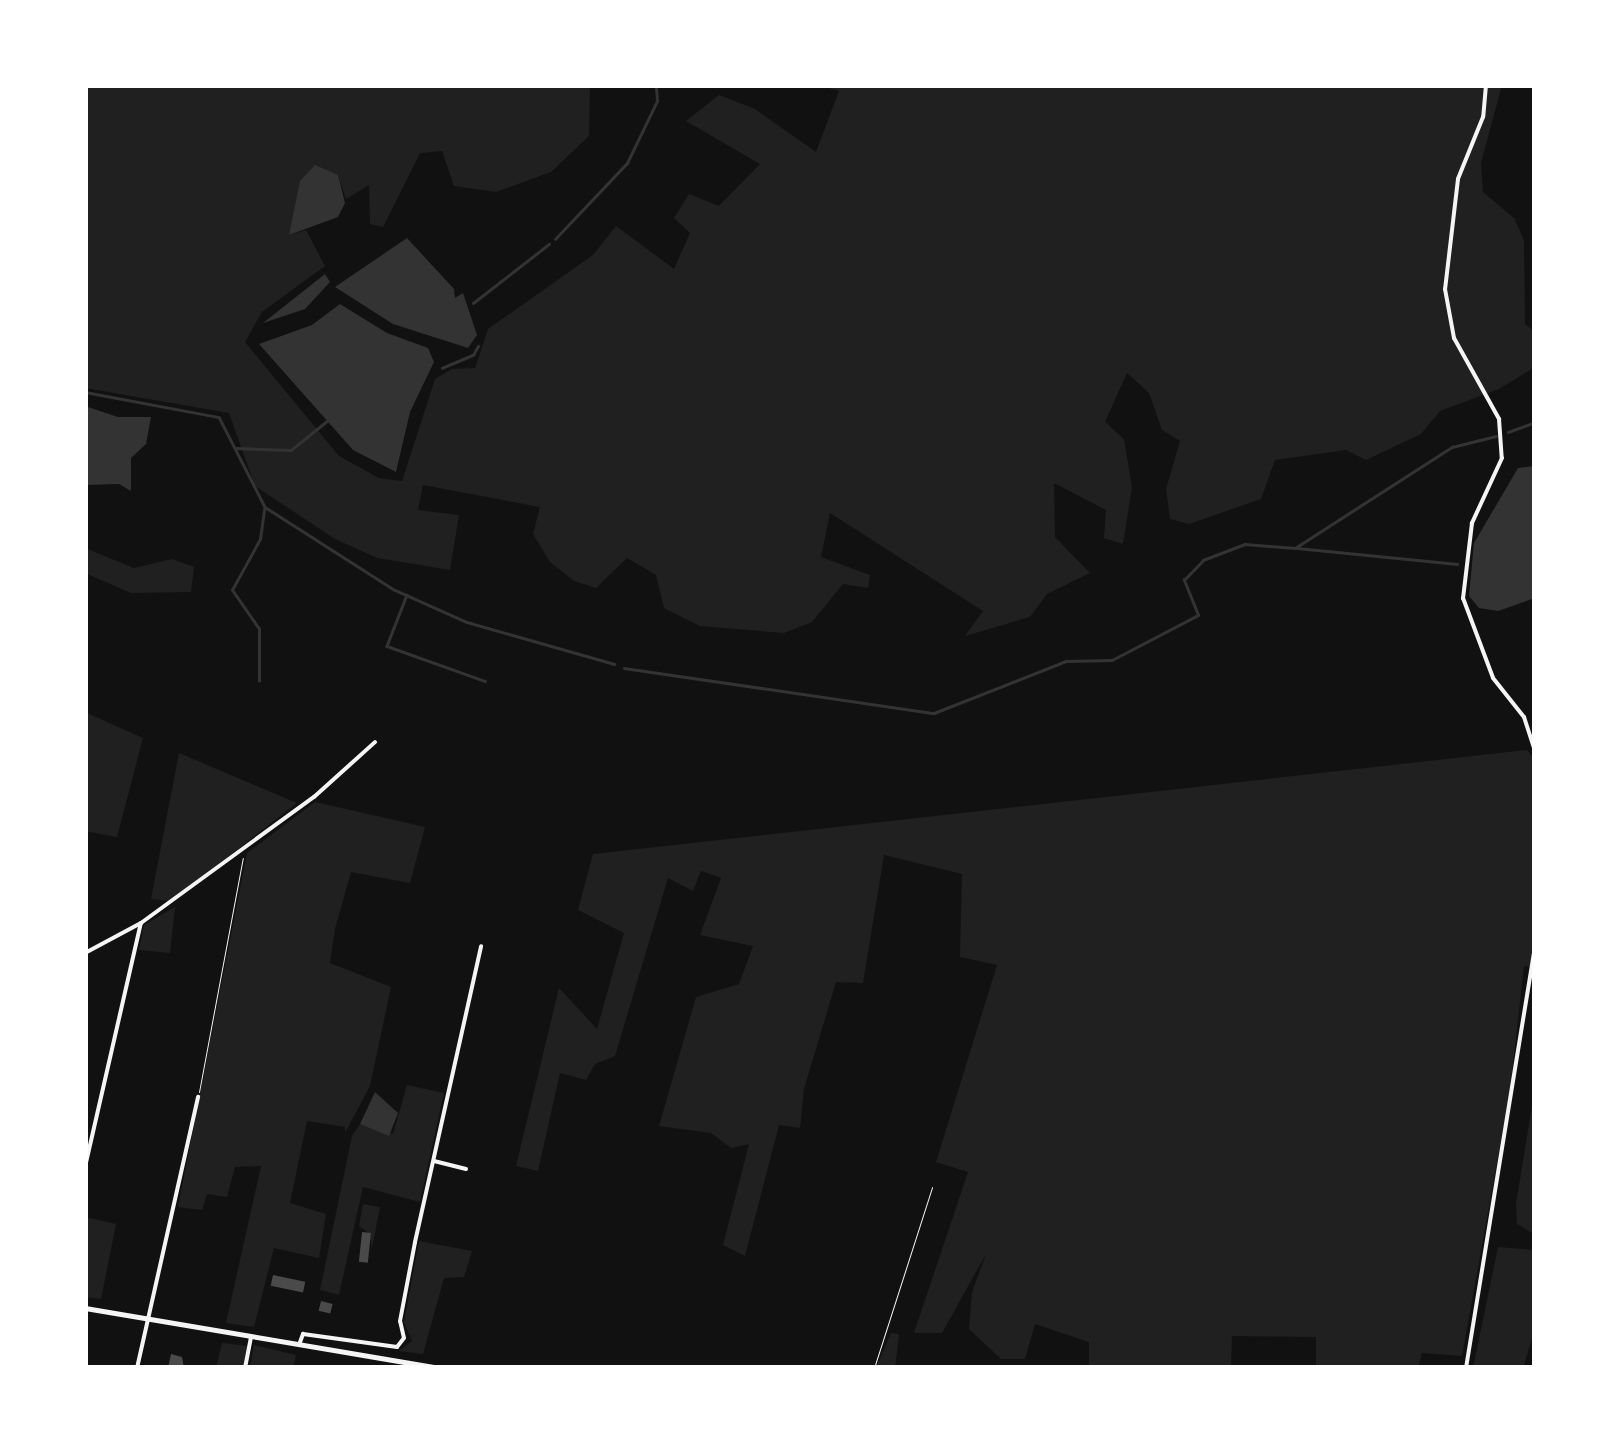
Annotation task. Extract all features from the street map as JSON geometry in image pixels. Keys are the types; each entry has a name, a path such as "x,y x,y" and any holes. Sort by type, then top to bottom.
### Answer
{"main road":[{"path":"85,1308 441,1368"}],"street":[{"path":"1486,85 1483,116 1458,179 1444,289 1454,338 1499,419 1502,458 1472,523 1463,598 1493,678 1524,716 1535,750"},
{"path":"85,953 141,922 242,850 376,742"},
{"path":"85,1167 141,922"},
{"path":"298,1345 309,1334 397,1347 481,946"},
{"path":"1466,1368 1535,946"},
{"path":"137,1368 198,1097"},
{"path":"434,1162 466,1169"},
{"path":"245,1368 251,1336"}],"lane":[{"path":"874,1368 932,1187"}],"path":[{"path":"198,1097 242,850"}],"shaded area":[{"path":"85,85 590,85 589,136 551,172 496,192 454,186 442,151 420,153 383,227 370,224 369,185 346,199 338,175 302,194 289,235 306,230 325,266 262,312 245,342 339,456 379,478 402,481 435,379 452,369 475,368 488,329 593,255 616,226 674,269 690,233 674,218 689,194 719,206 760,164 686,121 719,95 755,109 816,152 839,91 819,85 1502,85 1481,163 1483,192 1514,218 1524,240 1525,324 1535,332 1535,367 1499,389 1440,411 1421,434 1366,460 1346,450 1275,460 1261,499 1189,524 1170,519 1166,489 1180,441 1162,430 1149,393 1127,373 1105,422 1124,439 1132,487 1123,544 1104,538 1106,510 1054,483 1055,537 1090,573 1047,594 1030,617 965,636 983,611 830,513 821,557 870,575 868,588 843,584 812,622 784,633 700,626 664,608 656,575 627,558 596,588 574,581 550,562 533,534 540,507 423,485 418,510 459,515 450,570 377,558 335,539 255,486 229,413 85,388"},
{"path":"315,165 338,175 345,203 338,217 289,235 300,181"},
{"path":"407,238 454,289 455,298 463,293 477,335 468,348 393,324 335,287"},
{"path":"325,274 330,282 305,309 263,323"},
{"path":"340,304 387,333 428,348 434,362 410,412 396,472 353,450 259,344 312,325"},
{"path":"85,406 118,417 151,417 146,444 131,458 131,491 119,484 85,485"},
{"path":"1535,466 1535,598 1498,611 1479,608 1469,596 1474,543 1518,468"},
{"path":"85,548 134,568 172,559 194,567 191,592 131,593 85,573"},
{"path":"85,712 143,738 117,837 85,831"},
{"path":"1527,750 1535,760 1535,967 1524,966 1510,1091 1462,1356 1422,1353 1418,1368 1316,1368 1316,1337 1232,1336 1231,1368 1089,1368 1089,1342 1035,1324 1025,1359 1001,1359 969,1329 972,1292 986,1254 942,1333 914,1333 968,1172 936,1162 997,965 960,957 962,874 884,855 863,983 836,982 804,1089 800,1128 779,1125 745,1256 723,1245 749,1144 731,1148 711,1133 659,1126 696,997 739,984 753,946 700,935 721,878 701,871 693,891 668,878 615,1056 595,1064 586,1080 560,1073 538,1171 516,1166 559,988 597,1029 624,933 578,910 593,854"},
{"path":"179,753 297,803 171,901 151,899"},
{"path":"315,802 425,827 410,883 351,872 335,929 330,963 391,987 370,1086 345,1133 345,1127 307,1121 290,1203 326,1214 319,1258 274,1248 254,1327 226,1323 261,1166 235,1167 227,1197 207,1194 202,1210 178,1207 247,853"},
{"path":"175,907 170,953 139,950 144,925"},
{"path":"407,1085 444,1093 420,1202 363,1187 339,1295 320,1290 352,1136 360,1124 393,1134"},
{"path":"1535,1087 1535,1235 1517,1224 1516,1204"},
{"path":"375,1092 398,1113 389,1136 360,1124"},
{"path":"363,1204 380,1207 372,1248 370,1234 359,1226"},
{"path":"85,1217 116,1224 101,1299 85,1297"},
{"path":"419,1241 472,1251 464,1277 444,1278 423,1354 399,1351 412,1341 404,1322"},
{"path":"1498,1247 1535,1250 1535,1329 1523,1368 1473,1368"},
{"path":"891,1333 899,1334 895,1368 876,1368"},
{"path":"222,1343 247,1346 243,1368 216,1368"},
{"path":"254,1345 296,1355 293,1368 250,1368"}],"building":[{"path":"362,1232 371,1233 368,1263 359,1262"},
{"path":"273,1275 305,1282 303,1293 271,1286"},
{"path":"321,1301 333,1304 330,1314 319,1311"},
{"path":"171,1354 182,1357 184,1368 168,1368"}],"waterway":[{"path":"555,239 627,163 657,101 656,85"},
{"path":"473,303 549,244"},
{"path":"442,368 473,355 478,346"},
{"path":"85,392 219,417 265,507 395,590 467,622 614,664"},
{"path":"236,448 291,450 327,421"},
{"path":"1508,432 1535,422"},
{"path":"624,668 934,713 1066,661 1112,660 1198,615 1184,580 1203,560 1245,544 1295,548 1452,447 1496,436"},
{"path":"259,681 259,629 232,590 260,539 264,509"},
{"path":"1297,548 1457,564"},
{"path":"407,595 387,646 485,681"}]}
